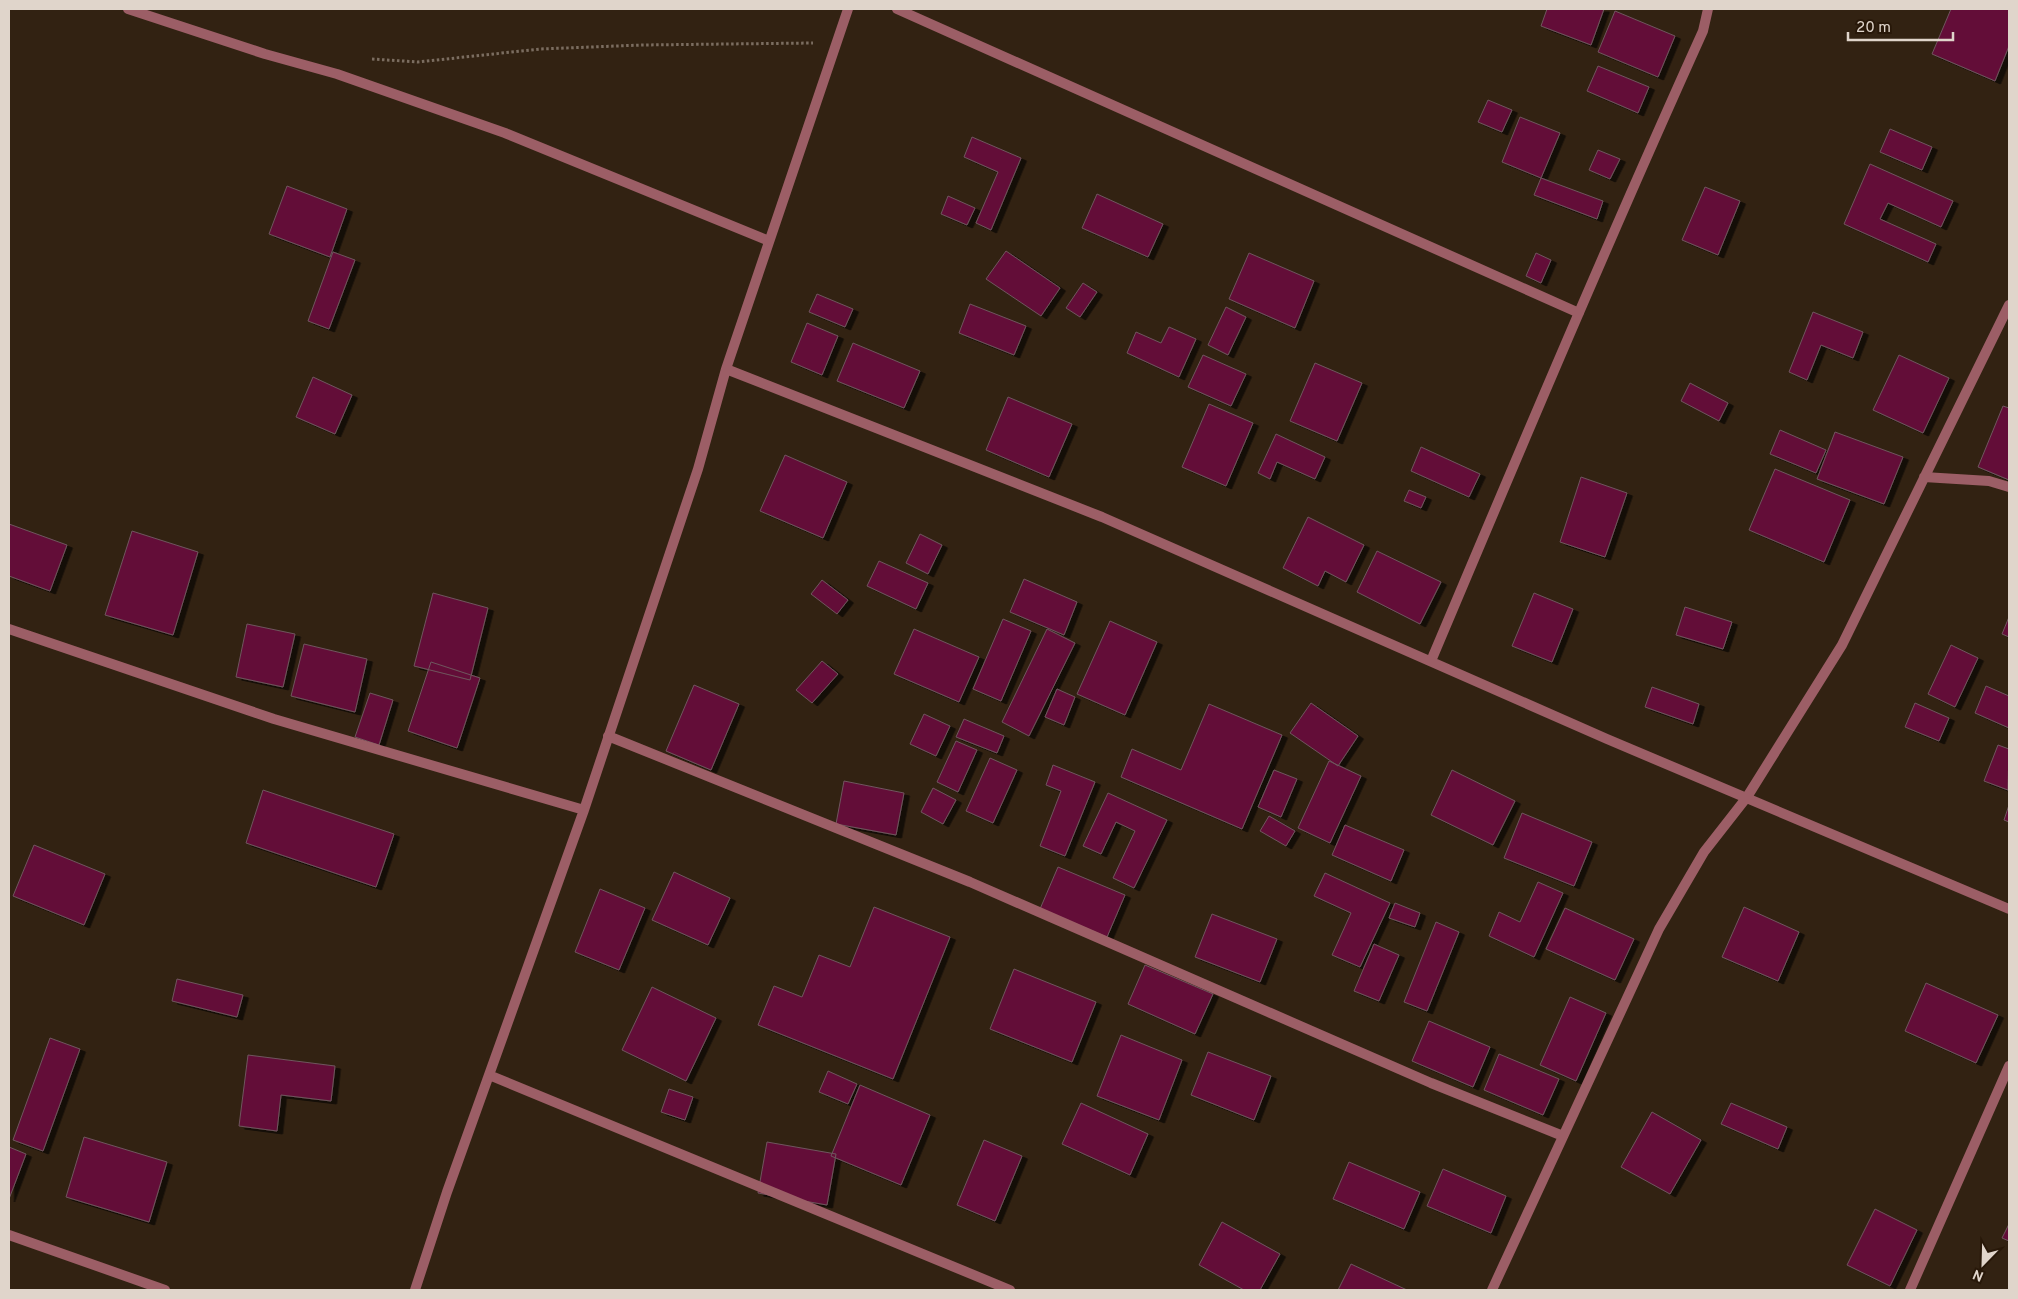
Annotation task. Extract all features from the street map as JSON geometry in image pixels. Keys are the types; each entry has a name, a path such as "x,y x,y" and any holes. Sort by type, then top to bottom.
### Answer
{"street":[{"path":"128,9 265,54 337,74 505,133 769,241"},
{"path":"415,1290 447,1192 584,810 698,469 726,369 848,9"},
{"path":"897,9 1579,313"},
{"path":"1431,661 1531,422 1639,172 1703,30 1708,9"},
{"path":"1492,1290 1659,929 1704,852 1747,797 1842,645 2009,305"},
{"path":"726,369 1102,517 1606,740 1747,797 2009,909"},
{"path":"1924,477 1989,481 2009,487"},
{"path":"9,629 274,719 584,810"},
{"path":"608,736 970,882 1422,1079 1563,1136"},
{"path":"1910,1290 2009,1066"},
{"path":"489,1074 1010,1290"},
{"path":"9,1235 165,1290"}],"path":[{"path":"370,59 418,62 540,49 642,45 836,42"}],"building":[{"path":"1547,9 1604,9 1591,45 1541,26"},
{"path":"1951,9 2009,9 2009,46 1995,81 1932,54"},
{"path":"1615,11 1675,36 1658,77 1598,52"},
{"path":"1598,66 1649,87 1638,113 1587,91"},
{"path":"1488,100 1512,110 1502,132 1478,122"},
{"path":"1520,117 1560,133 1541,178 1502,162"},
{"path":"1890,129 1932,147 1922,170 1880,152"},
{"path":"972,137 1021,158 991,230 976,223 998,172 964,157"},
{"path":"1598,150 1620,159 1610,179 1589,170"},
{"path":"1870,164 1953,201 1941,227 1888,203 1880,219 1936,244 1928,262 1844,224"},
{"path":"1541,178 1603,201 1597,219 1534,195"},
{"path":"287,186 347,209 330,257 269,234"},
{"path":"1705,187 1740,201 1718,255 1682,240"},
{"path":"1097,194 1163,224 1148,257 1082,228"},
{"path":"948,196 975,208 967,225 941,214"},
{"path":"1006,251 1060,288 1041,316 986,279"},
{"path":"333,252 355,260 329,329 308,321"},
{"path":"1249,253 1314,281 1295,328 1229,299"},
{"path":"1536,253 1551,260 1541,283 1526,276"},
{"path":"1083,283 1097,292 1080,317 1066,308"},
{"path":"817,294 853,309 845,327 809,312"},
{"path":"970,304 1026,326 1014,355 959,333"},
{"path":"1226,307 1246,317 1228,355 1208,345"},
{"path":"1813,312 1863,332 1853,358 1821,345 1807,380 1789,372"},
{"path":"807,323 838,336 822,375 791,362"},
{"path":"1169,327 1196,339 1179,377 1127,353 1136,332 1161,343"},
{"path":"853,343 920,371 904,408 837,381"},
{"path":"1203,355 1246,374 1231,406 1188,387"},
{"path":"1899,355 1949,378 1923,433 1873,410"},
{"path":"1315,363 1362,383 1337,441 1290,421"},
{"path":"313,377 352,395 335,434 296,417"},
{"path":"1690,383 1728,403 1719,421 1681,401"},
{"path":"1008,397 1072,424 1049,477 986,450"},
{"path":"1209,404 1253,423 1226,486 1182,467"},
{"path":"2003,406 2009,408 2009,480 1978,467"},
{"path":"1780,430 1826,450 1816,473 1770,454"},
{"path":"1835,432 1903,457 1884,504 1817,479"},
{"path":"1276,434 1325,457 1315,479 1277,462 1270,479 1258,473"},
{"path":"1421,447 1480,474 1469,497 1411,471"},
{"path":"785,455 847,482 823,538 760,511"},
{"path":"1775,469 1850,500 1824,562 1749,530"},
{"path":"1581,477 1627,493 1605,557 1560,542"},
{"path":"1409,490 1426,497 1421,508 1404,501"},
{"path":"1308,517 1364,545 1346,582 1325,571 1318,586 1283,568"},
{"path":"9,524 67,545 50,591 9,576"},
{"path":"132,531 198,552 173,635 105,615"},
{"path":"920,534 942,545 928,574 906,563"},
{"path":"1377,551 1441,582 1420,624 1357,592"},
{"path":"879,561 928,583 916,609 867,586"},
{"path":"1024,579 1077,602 1064,635 1010,612"},
{"path":"822,580 848,600 837,614 811,594"},
{"path":"433,593 488,608 470,680 414,666"},
{"path":"1534,593 1573,609 1552,662 1512,646"},
{"path":"1685,607 1732,622 1723,649 1676,635"},
{"path":"2009,617 2009,637 2002,634"},
{"path":"1003,619 1031,631 1001,701 973,689"},
{"path":"1110,621 1157,642 1125,715 1077,694"},
{"path":"247,624 295,634 283,687 236,677"},
{"path":"914,629 979,657 959,702 894,674"},
{"path":"1047,629 1075,643 1029,736 1002,722"},
{"path":"304,644 367,659 355,712 291,696"},
{"path":"1951,645 1978,658 1955,707 1928,694"},
{"path":"822,661 838,674 812,703 796,690"},
{"path":"431,662 480,678 457,748 408,731"},
{"path":"694,685 739,704 711,770 666,751"},
{"path":"1986,686 2009,696 2009,728 1975,713"},
{"path":"1652,687 1699,704 1693,724 1645,707"},
{"path":"1057,689 1075,697 1064,725 1045,717"},
{"path":"370,693 393,700 379,745 355,737"},
{"path":"1311,703 1358,736 1338,766 1290,733"},
{"path":"1915,703 1949,718 1939,741 1905,727"},
{"path":"1209,704 1282,735 1242,829 1121,777 1132,749 1181,770"},
{"path":"924,714 950,726 936,756 910,744"},
{"path":"964,719 1004,736 997,753 956,737"},
{"path":"956,741 977,750 958,792 937,782"},
{"path":"1998,745 2009,749 2008,790 1984,781"},
{"path":"990,758 1017,770 993,823 966,811"},
{"path":"1329,761 1361,776 1330,843 1298,828"},
{"path":"1053,765 1095,782 1065,856 1040,846 1061,791 1046,785"},
{"path":"1274,770 1297,779 1281,817 1258,807"},
{"path":"1452,770 1515,801 1493,845 1431,815"},
{"path":"844,781 904,793 896,835 836,824"},
{"path":"933,788 956,800 943,824 921,812"},
{"path":"263,790 394,834 376,887 246,843"},
{"path":"1108,793 1167,820 1134,888 1113,878 1135,831 1116,822 1101,854 1083,846"},
{"path":"2009,805 2009,822 2004,820"},
{"path":"1522,813 1592,842 1574,886 1504,858"},
{"path":"1269,816 1295,831 1286,846 1260,831"},
{"path":"1345,825 1404,850 1391,881 1332,855"},
{"path":"34,845 105,874 84,925 13,896"},
{"path":"1058,867 1125,895 1107,937 1040,909"},
{"path":"674,872 730,898 708,945 652,920"},
{"path":"1325,873 1390,903 1360,967 1332,955 1351,913 1314,896"},
{"path":"1538,882 1563,893 1534,957 1489,936 1499,912 1520,922"},
{"path":"600,889 645,908 619,970 575,952"},
{"path":"1395,903 1420,913 1415,927 1389,918"},
{"path":"874,907 950,937 893,1079 758,1025 774,986 802,997 819,955 850,967"},
{"path":"1744,907 1799,932 1778,981 1722,957"},
{"path":"1565,908 1634,939 1615,980 1546,949"},
{"path":"1212,914 1277,939 1260,982 1195,957"},
{"path":"1436,922 1459,932 1427,1011 1404,1002"},
{"path":"1374,944 1399,955 1379,1001 1354,991"},
{"path":"1145,965 1213,994 1195,1034 1128,1004"},
{"path":"1014,969 1096,1002 1072,1062 990,1029"},
{"path":"177,979 243,995 237,1017 172,1001"},
{"path":"1926,983 1998,1015 1976,1063 1905,1031"},
{"path":"652,987 716,1018 686,1081 622,1050"},
{"path":"1570,997 1606,1013 1576,1081 1540,1065"},
{"path":"1429,1021 1490,1047 1473,1087 1412,1061"},
{"path":"1121,1035 1182,1060 1159,1120 1097,1096"},
{"path":"50,1038 80,1049 43,1151 13,1140"},
{"path":"1208,1052 1271,1076 1254,1120 1191,1095"},
{"path":"1499,1054 1559,1079 1543,1115 1484,1090"},
{"path":"248,1055 335,1066 331,1101 281,1095 277,1131 239,1126"},
{"path":"828,1071 857,1084 848,1104 819,1092"},
{"path":"860,1085 930,1115 901,1185 831,1156"},
{"path":"669,1089 693,1097 685,1120 661,1112"},
{"path":"1081,1103 1148,1134 1130,1175 1062,1144"},
{"path":"1731,1103 1787,1127 1778,1149 1721,1124"},
{"path":"1652,1112 1701,1140 1670,1194 1621,1167"},
{"path":"84,1137 167,1162 149,1222 66,1197"},
{"path":"984,1140 1022,1156 995,1221 957,1205"},
{"path":"767,1142 836,1154 827,1205 758,1193"},
{"path":"9,1147 26,1154 9,1199"},
{"path":"1349,1162 1420,1192 1404,1229 1333,1199"},
{"path":"1443,1169 1506,1196 1491,1233 1427,1206"},
{"path":"1875,1209 1917,1230 1890,1286 1847,1265"},
{"path":"1222,1222 1280,1254 1260,1290 1244,1290 1199,1265"},
{"path":"2009,1224 2009,1241 2002,1238"},
{"path":"1351,1264 1407,1290 1338,1290"}]}
